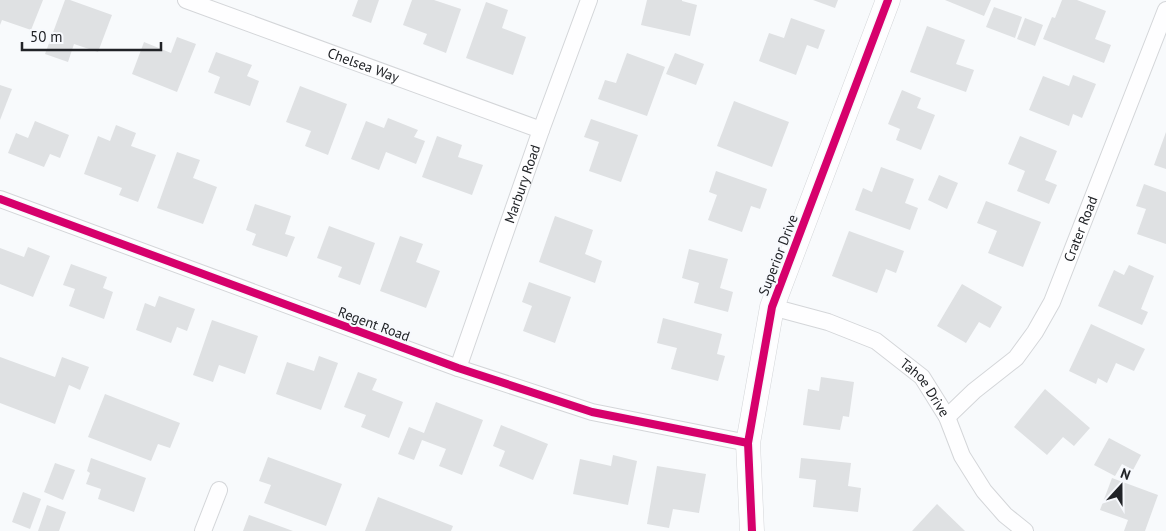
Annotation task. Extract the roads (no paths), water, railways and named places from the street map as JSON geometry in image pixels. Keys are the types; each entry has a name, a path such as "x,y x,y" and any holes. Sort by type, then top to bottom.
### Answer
{"street":[{"name":"Chelsea Way","path":"186,0 541,130"},
{"name":"Marbury Road","path":"458,368 541,130 589,0"},
{"name":"Superior Drive","path":"752,531 748,443 772,307 888,0"},
{"name":"Crater Road","path":"947,417 974,391 1016,358 1036,332 1052,302 1166,10"},
{"name":"Regent Road","path":"0,199 458,368 592,412 748,443"},
{"name":"Tahoe Drive","path":"772,307 828,322 876,341 922,378 947,417 962,456 984,491 1005,515 1025,531"},
{"path":"203,531 219,490"}]}
